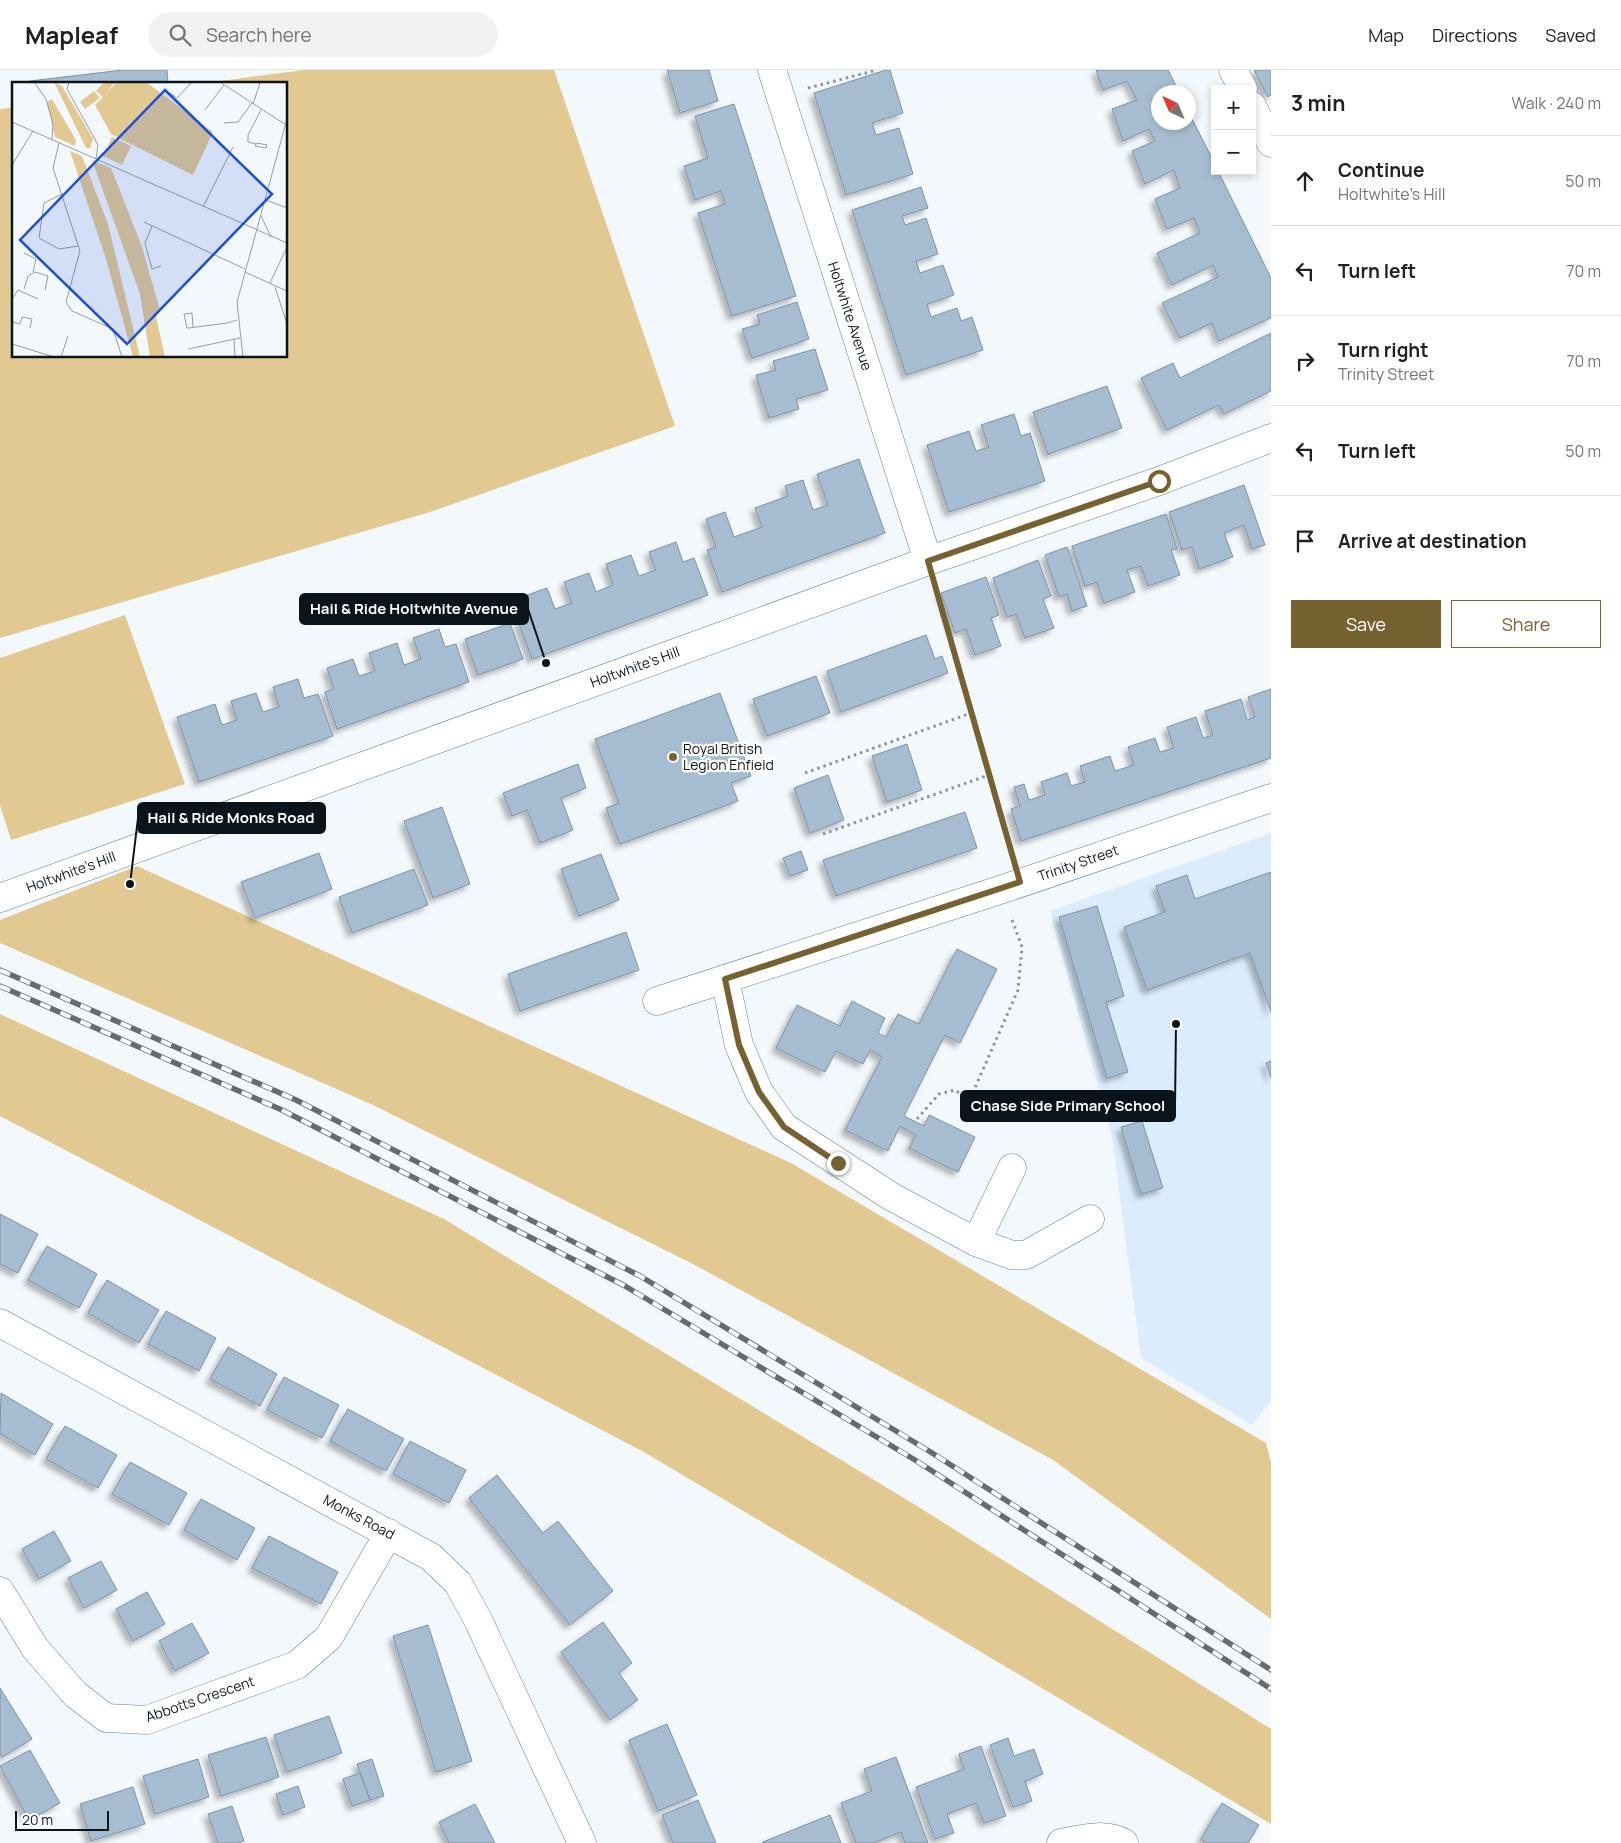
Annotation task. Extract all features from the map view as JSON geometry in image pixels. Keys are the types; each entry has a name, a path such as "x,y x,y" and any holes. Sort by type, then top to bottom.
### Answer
{"street":[{"name":"Holtwhite Avenue","path":"772,70 928,561"},
{"path":"1233,70 1241,85"},
{"path":"1256,114 1271,142"},
{"name":"Holtwhite's Hill","path":"0,898 928,561 1159,481 1271,438"},
{"name":"Trinity Street","path":"657,1001 1011,886 1271,798"},
{"path":"725,979 739,1045 759,1092 784,1127 892,1197 976,1242 1012,1255 1026,1255 1090,1219"},
{"path":"976,1242 1012,1168"},
{"name":"Monks Road","path":"0,1323 431,1557 458,1583 479,1622 582,1843"},
{"name":"Abbotts Crescent","path":"0,1591 35,1648 75,1694 106,1718 147,1720 297,1664 329,1638 389,1533"},
{"path":"1061,1843 1095,1836 1119,1840 1124,1843"}],"path":[{"path":"780,96 878,70"},
{"path":"928,561 989,775 1022,947 1018,990 970,1099"},
{"path":"805,774 971,713"},
{"path":"823,834 989,775"},
{"path":"917,1119 939,1094 955,1090 993,1116"}],"shaded area":[{"path":"304,70 554,70 675,426 430,512 0,638 0,109 12,107 12,358 288,358 288,82 212,82"},
{"path":"125,615 185,784 11,840 0,805 0,658"},
{"path":"1271,833 1271,1401 1252,1425 1141,1358 1112,1137 1050,911"},
{"path":"137,866 791,1163 1266,1443 1271,1463 1271,1619 1053,1460 693,1264 371,1104 0,943 0,920"},
{"path":"0,1014 444,1219 917,1506 1271,1729 1271,1824 642,1451 0,1116"}],"building":[{"path":"123,70 167,70 168,82 30,82"},
{"path":"667,70 709,70 718,101 680,113"},
{"path":"890,70 903,113 872,123 876,135 899,128 913,174 846,195 814,93"},
{"path":"1096,70 1168,70 1176,85 1151,85 1151,130 1196,130 1196,127 1211,156 1211,175 1220,175 1271,278 1271,318 1219,341 1212,323 1180,338 1162,303 1218,277 1213,265 1172,285 1157,253 1200,233 1194,218 1167,229 1155,199 1180,188 1174,170 1145,184 1132,151 1155,141 1149,129 1123,141 1112,109 1137,100 1127,81 1103,90"},
{"path":"1254,70 1271,70 1271,95 1268,97"},
{"path":"734,104 796,296 732,316 698,213 725,204 721,191 695,200 684,166 708,158 695,116"},
{"path":"921,187 928,208 902,216 905,225 926,218 938,254 916,261 920,273 943,265 954,295 927,304 931,317 957,308 961,321 972,317 983,350 906,375 852,210"},
{"path":"797,302 809,339 752,358 742,329 760,324 757,315"},
{"path":"1271,333 1271,391 1224,414 1219,405 1167,430 1141,378 1173,363 1180,378"},
{"path":"815,349 828,390 796,399 799,409 769,418 756,375 776,370 773,361"},
{"path":"1107,386 1122,428 1048,454 1033,412"},
{"path":"1014,414 1021,436 1030,433 1045,481 949,512 927,445 969,431 976,451 989,447 981,425"},
{"path":"859,459 885,533 722,592 707,550 716,547 706,519 725,512 734,537 762,527 755,508 788,496 785,486 803,480 813,510 828,505 817,474"},
{"path":"1244,485 1265,545 1252,549 1244,525 1224,533 1233,557 1199,569 1192,547 1182,550 1169,512"},
{"path":"1166,514 1177,549 1171,550 1180,575 1148,586 1141,566 1127,570 1135,592 1104,603 1097,582 1085,586 1072,546"},
{"path":"676,542 683,562 694,558 708,595 532,659 518,621 530,617 522,597 547,588 555,609 572,603 564,582 589,573 596,592 613,585 606,564 631,555 639,576 656,570 649,552"},
{"path":"1067,547 1087,606 1072,611 1067,594 1059,597 1045,555"},
{"path":"1038,560 1051,596 1043,599 1054,628 1025,638 1016,614 1007,617 993,578"},
{"path":"986,577 999,615 991,618 1001,646 975,655 966,629 955,633 941,593"},
{"path":"510,623 523,659 478,675 465,639"},
{"path":"439,629 445,647 456,644 469,682 337,729 325,692 334,689 327,668 353,659 359,676 375,671 369,653 397,643 404,665 421,659 413,638"},
{"path":"926,635 935,659 942,656 948,673 841,712 827,671"},
{"path":"816,676 830,713 767,736 753,699"},
{"path":"298,679 304,698 318,694 333,736 199,782 177,717 215,704 222,725 237,720 231,701 256,693 263,712 279,707 273,687"},
{"path":"1271,689 1271,758 1021,841 1011,809 1020,806 1014,787 1024,784 1029,800 1045,795 1041,782 1067,773 1071,786 1085,782 1080,766 1110,756 1115,771 1134,765 1128,747 1155,738 1160,752 1174,748 1167,727 1196,717 1203,738 1213,735 1205,711 1241,699 1247,720 1255,717 1248,697"},
{"name":"Royal British Legion Enfield","path":"720,693 751,776 731,783 738,801 620,844 606,808 619,803 595,739"},
{"path":"907,744 922,790 887,802 872,756"},
{"path":"578,764 586,788 561,798 573,830 540,843 527,810 512,816 503,793"},
{"path":"828,775 844,820 810,833 794,788"},
{"path":"442,807 470,884 433,898 404,821"},
{"path":"965,812 977,848 836,896 823,860"},
{"path":"801,851 808,870 790,876 783,858"},
{"path":"319,853 332,889 255,918 241,882"},
{"path":"601,854 619,900 579,916 561,869"},
{"path":"414,869 428,905 352,933 339,897"},
{"path":"1271,872 1271,1012 1250,953 1147,990 1124,927 1165,912 1156,886 1187,875 1195,899"},
{"path":"1097,906 1124,996 1106,1002 1128,1072 1107,1078 1059,917"},
{"path":"626,932 639,970 520,1011 508,974"},
{"path":"957,949 997,969 960,1043 945,1035 904,1116 924,1126 929,1115 975,1137 958,1172 909,1148 916,1135 900,1126 888,1151 845,1130 882,1057 870,1050 863,1064 836,1051 825,1072 776,1048 797,1005 840,1026 852,1001 885,1018 878,1033 886,1037 898,1014 919,1024"},
{"path":"1271,1061 1271,1078 1266,1063"},
{"path":"1142,1121 1163,1188 1141,1194 1121,1127"},
{"path":"0,1214 38,1234 18,1273 0,1264"},
{"path":"47,1246 97,1274 79,1308 28,1280"},
{"path":"107,1280 159,1310 139,1343 88,1313"},
{"path":"166,1311 216,1338 199,1371 148,1344"},
{"path":"228,1347 277,1374 260,1406 210,1379"},
{"path":"284,1377 339,1405 322,1438 267,1410"},
{"path":"1,1393 53,1424 35,1455 0,1433"},
{"path":"348,1409 404,1439 386,1471 330,1441"},
{"path":"65,1426 117,1455 98,1488 46,1459"},
{"path":"410,1441 466,1470 449,1503 393,1474"},
{"path":"130,1462 187,1493 169,1525 112,1494"},
{"path":"497,1475 543,1533 558,1521 613,1591 570,1625 469,1498"},
{"path":"201,1499 255,1528 237,1560 184,1530"},
{"path":"54,1531 71,1561 39,1579 22,1549"},
{"path":"269,1536 338,1572 321,1604 252,1568"},
{"path":"101,1561 117,1590 84,1608 68,1578"},
{"path":"147,1592 165,1624 133,1641 116,1609"},
{"path":"603,1622 632,1663 619,1673 638,1700 610,1720 561,1652"},
{"path":"192,1623 209,1653 175,1671 159,1641"},
{"path":"428,1625 472,1761 436,1772 393,1636"},
{"path":"0,1688 32,1739 2,1757 0,1753"},
{"path":"329,1716 342,1753 287,1772 274,1735"},
{"path":"667,1724 697,1795 658,1811 629,1740"},
{"path":"266,1737 279,1777 221,1796 208,1755"},
{"path":"1008,1738 1014,1756 1034,1749 1043,1774 1025,1781 1032,1801 1013,1807 990,1745"},
{"path":"981,1746 1006,1816 984,1823 976,1803 947,1814 954,1833 935,1839 916,1787 964,1769 959,1754"},
{"path":"30,1750 60,1803 29,1820 0,1766"},
{"path":"896,1757 928,1843 905,1843 901,1832 874,1843 856,1843 841,1803 872,1791 864,1769"},
{"path":"198,1759 209,1797 155,1814 143,1776"},
{"path":"372,1759 384,1796 370,1800 357,1764"},
{"path":"360,1773 370,1800 352,1806 343,1779"},
{"path":"298,1786 305,1807 283,1815 276,1794"},
{"path":"133,1787 145,1824 91,1841 80,1804"},
{"path":"698,1800 716,1843 673,1843 662,1815"},
{"path":"1222,1803 1259,1825 1248,1843 1207,1843 1201,1839"},
{"path":"475,1804 495,1843 449,1843 439,1822"},
{"path":"232,1806 244,1841 238,1843 218,1843 208,1814"},
{"path":"830,1815 841,1843 763,1843 763,1842"}],"railway":[{"path":"0,970 296,1100 640,1276 929,1451 1271,1670"},
{"path":"0,986 282,1110 625,1286 915,1460 1271,1689"}],"place":[{"name":"Hail & Ride Holtwhite Avenue","path":"546,663"},
{"name":"Royal British Legion Enfield","path":"673,757"},
{"name":"Hail & Ride Monks Road","path":"130,884"},
{"name":"Chase Side Primary School","path":"1176,1024"}],"route":[{"path":"838,1163 784,1127 759,1092 739,1045 725,979 1020,882 928,561 1159,481"}]}
